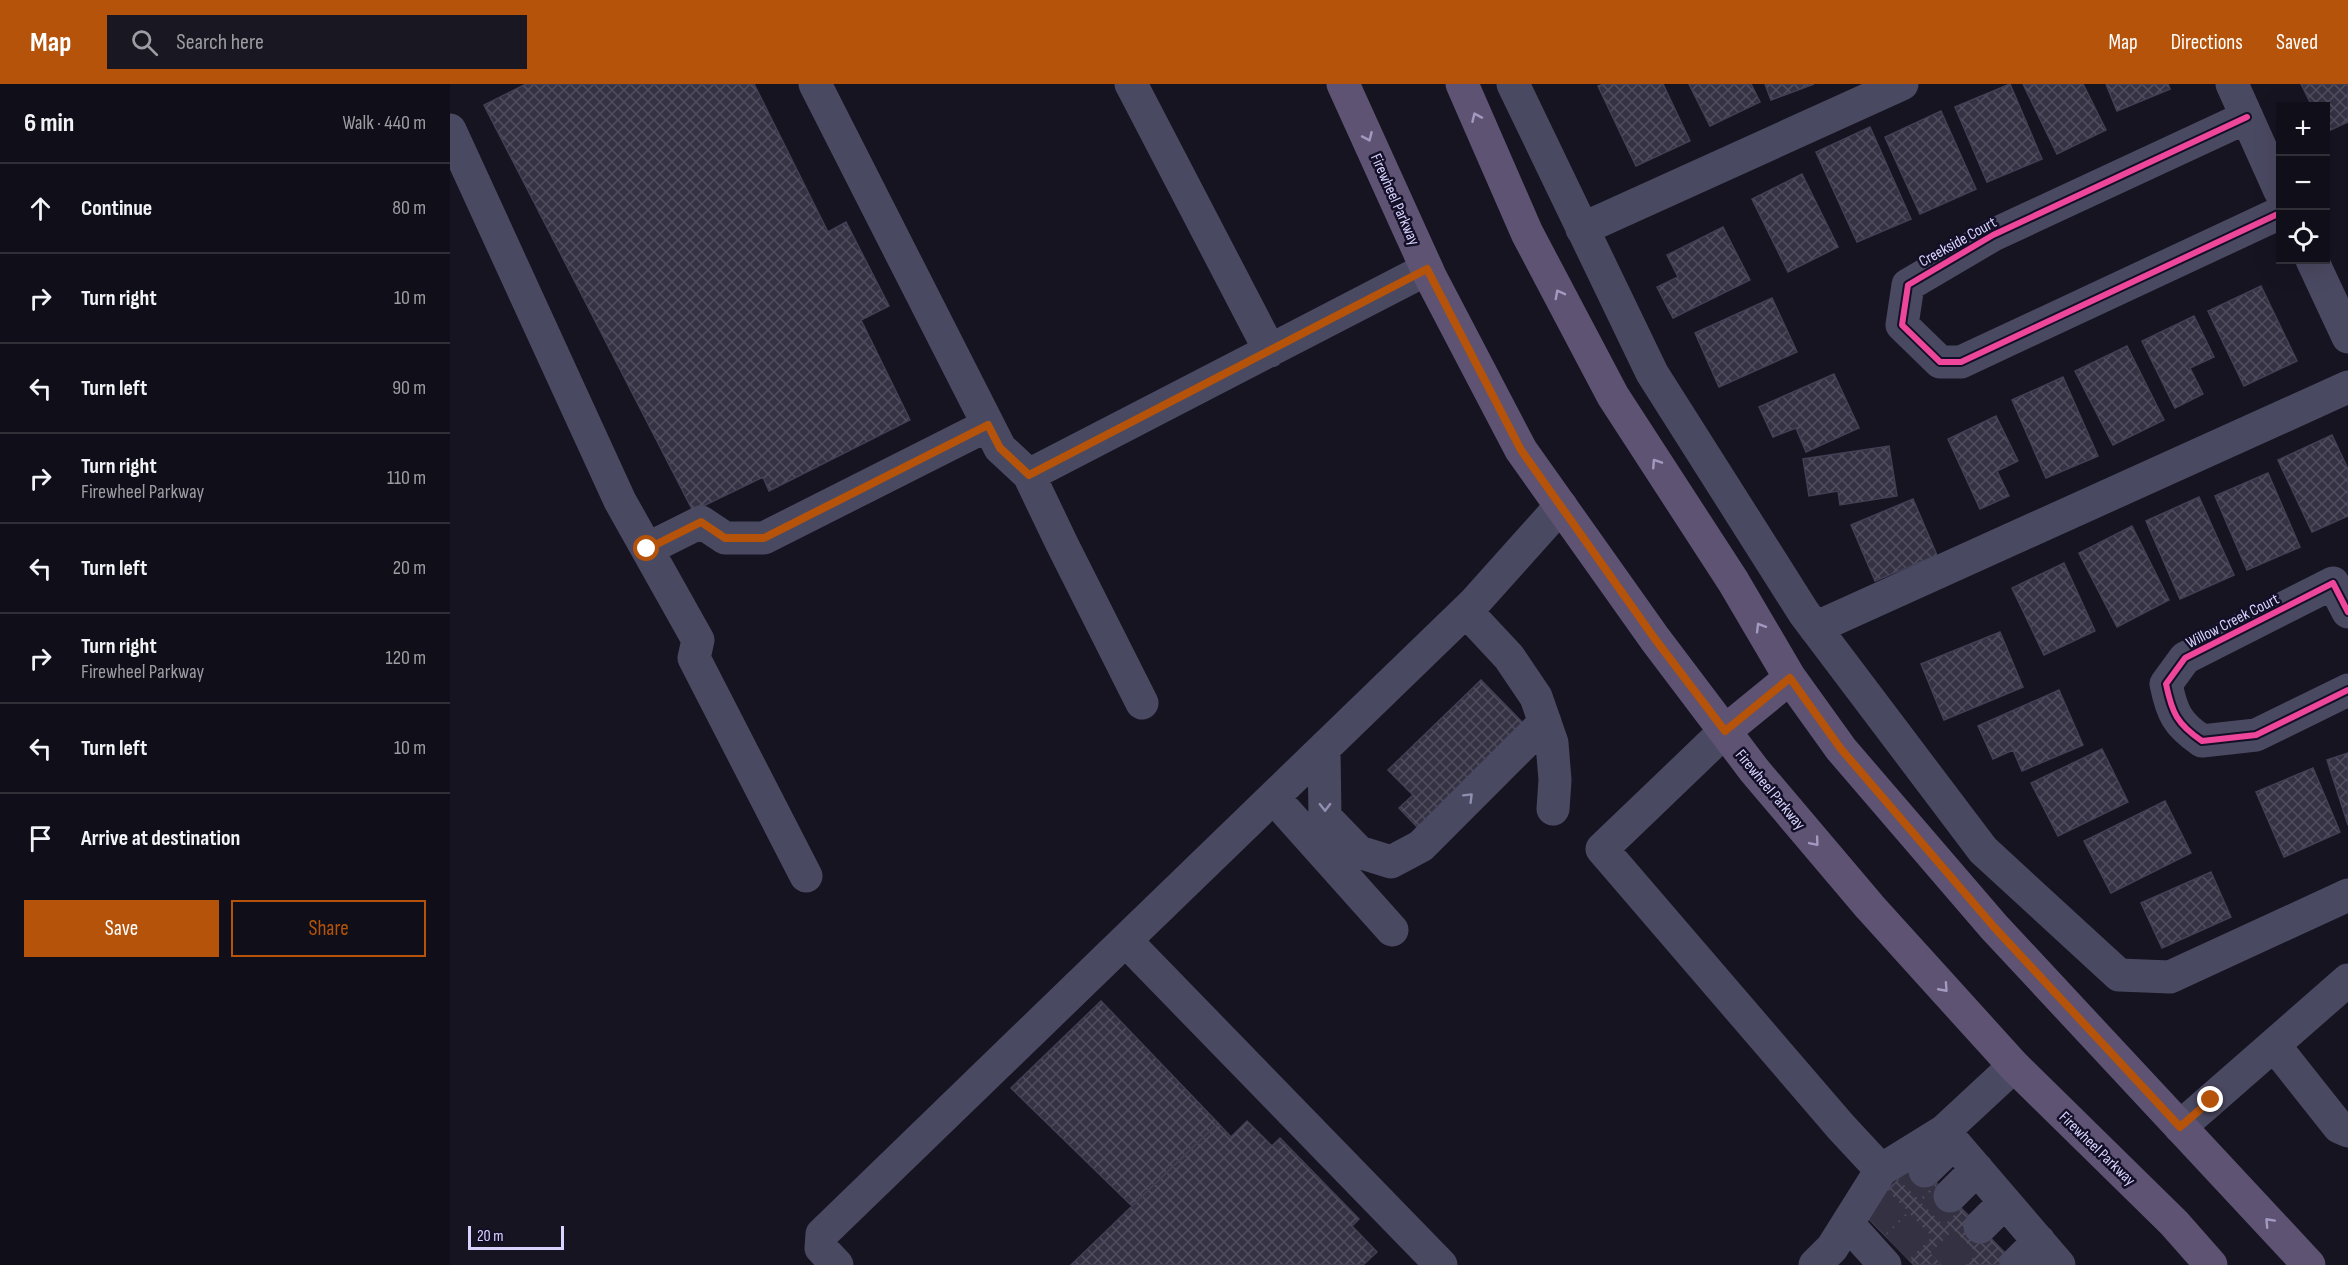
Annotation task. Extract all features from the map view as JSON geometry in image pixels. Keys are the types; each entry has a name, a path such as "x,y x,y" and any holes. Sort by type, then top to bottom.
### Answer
{"main road":[{"name":"Firewheel Parkway","path":"1343,84 1427,269 1521,450 1650,633 1754,770 1870,907 2014,1066 2174,1223 2211,1265"},
{"path":"1462,84 1527,233 1613,396 1733,581 1790,678 1841,749 1994,927 2309,1265"},
{"path":"1725,731 1790,678"},
{"path":"2174,1223 2182,1265"}],"street":[{"path":"815,84 1000,448 1029,475 1142,703"},
{"path":"1131,84 1270,351"},
{"path":"1513,84 1652,373 1815,628 1983,850 2120,975 2170,977 2348,895"},
{"path":"1582,229 1902,84"},
{"path":"2232,84 2276,182"},
{"name":"Creekside Court","path":"2247,117 1993,235 1908,285 1902,324 1940,362 1961,362 2276,215"},
{"path":"450,130 615,491 698,640 694,658 806,876"},
{"path":"2314,264 2348,337"},
{"path":"1029,475 1427,269"},
{"path":"1815,628 2348,387"},
{"path":"647,549 701,522 725,538 764,538 988,425"},
{"path":"837,1265 821,1248 822,1234 1466,611 1561,506"},
{"name":"Willow Creek Court","path":"2343,590 2185,658 2166,684 2171,707 2183,728 2202,741 2256,735 2348,690"},
{"path":"1466,611 1509,657 1536,697 1552,743 1555,780 1553,809"},
{"path":"1324,748 1325,817 1359,852 1390,862 1421,846 1545,722"},
{"path":"1725,731 1602,849 1840,1127 1881,1170"},
{"path":"1274,798 1392,930"},
{"path":"1126,941 1441,1265"},
{"path":"2180,1127 2348,980"},
{"path":"2274,1045 2339,1127 2348,1131"},
{"path":"1925,1172 1949,1137 2014,1066"},
{"path":"1815,1265 1832,1248 1860,1228 1881,1170 1949,1137"},
{"path":"1949,1137 2054,1259"},
{"path":"1950,1196 1977,1169"},
{"path":"1980,1227 2005,1202"},
{"path":"1860,1228 1888,1258"},
{"path":"2016,1264 2054,1259"}],"building":[{"path":"526,84 754,84 828,232 846,222 889,306 861,320 910,420 769,491 763,477 693,511 484,105"},
{"path":"1604,84 1663,84 1690,141 1636,166 1598,86"},
{"path":"1689,84 1751,84 1760,102 1710,126"},
{"path":"1765,84 1814,84 1771,100"},
{"path":"2010,84 2042,159 1987,182 1955,107"},
{"path":"2023,84 2083,84 2106,130 2057,154"},
{"path":"2106,84 2168,84 2170,89 2117,111"},
{"path":"2301,84 2348,84 2348,122 2330,130 2330,102 2310,102"},
{"path":"1941,111 1976,189 1920,214 1885,137"},
{"path":"1870,127 1911,219 1857,242 1816,152"},
{"path":"1802,174 1838,247 1788,272 1752,199"},
{"path":"1723,227 1750,280 1673,318 1657,287 1678,277 1667,255"},
{"path":"2261,286 2297,361 2244,386 2208,311"},
{"path":"1772,298 1797,352 1719,387 1695,333"},
{"path":"2194,316 2214,357 2190,368 2203,394 2175,408 2142,341"},
{"path":"2127,346 2164,420 2113,445 2075,371"},
{"path":"1834,374 1859,428 1806,452 1796,428 1773,437 1759,407"},
{"path":"2063,377 2098,456 2046,478 2012,400"},
{"path":"1996,416 2018,461 1997,471 2009,496 1980,509 1948,439"},
{"path":"2332,435 2348,469 2348,516 2312,532 2278,460"},
{"path":"1889,446 1897,496 1840,505 1838,491 1809,496 1803,459"},
{"path":"2268,473 2300,547 2247,570 2215,496"},
{"path":"2199,497 2234,575 2180,599 2146,521"},
{"path":"1913,499 1937,555 1875,581 1851,525"},
{"path":"2132,526 2169,600 2117,627 2079,553"},
{"path":"2064,563 2095,631 2044,655 2012,588"},
{"path":"2000,632 2023,687 1944,720 1921,664"},
{"path":"1481,680 1527,727 1420,830 1399,808 1413,795 1388,770"},
{"path":"2059,690 2083,745 2022,771 2013,750 1993,759 1978,726"},
{"path":"2102,749 2128,802 2058,836 2031,783"},
{"path":"2348,753 2348,825 2327,760"},
{"path":"2313,768 2340,832 2284,857 2256,792"},
{"path":"2165,801 2191,853 2111,893 2084,841"},
{"path":"2211,872 2231,917 2162,948 2141,903"},
{"path":"1101,1001 1218,1123 1132,1206 1011,1088"},
{"path":"1247,1121 1272,1146 1280,1138 1359,1219 1352,1226 1377,1252 1363,1265 1071,1265 1218,1123 1231,1137"},
{"path":"1916,1162 2017,1265 1914,1265 1863,1213"}],"tunnel":[{"path":"1873,1223 1925,1171"},
{"path":"1897,1248 1950,1196"},
{"path":"1942,1265 1980,1227"}],"cycle path":[{"path":"2247,117 1993,235 1908,285 1902,325 1940,362 1961,362 2276,215"},
{"path":"2348,612 2333,583 2185,658 2166,684 2177,717 2202,741 2256,735 2348,690"}],"route":[{"path":"647,549 701,522 725,538 764,538 988,425 1000,448 1029,475 1427,269 1521,450 1655,639 1725,731 1790,678 1841,749 1994,927 2180,1127 2211,1100"}]}
